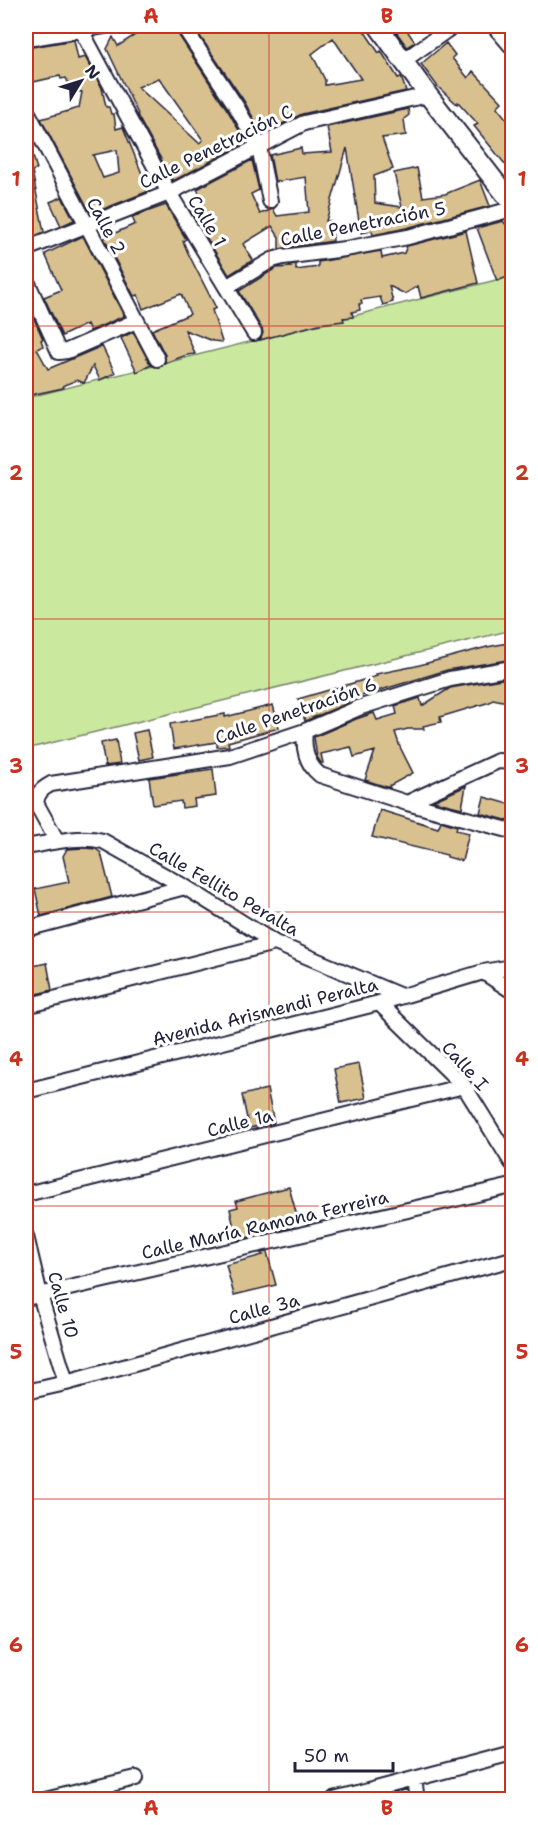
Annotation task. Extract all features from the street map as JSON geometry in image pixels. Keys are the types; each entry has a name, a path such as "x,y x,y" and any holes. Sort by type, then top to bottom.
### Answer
{"street":[{"path":"26,39 104,26"},
{"path":"183,26 236,106 259,147 270,201"},
{"path":"378,26 428,95 513,203"},
{"path":"403,61 453,26"},
{"path":"494,26 513,47"},
{"name":"Calle 1","path":"81,30 169,193 254,333"},
{"name":"Calle Penetración C","path":"26,249 169,193 304,123 428,95"},
{"name":"Calle 2","path":"26,109 157,359"},
{"name":"Calle Penetración 5","path":"226,287 272,260 408,237 513,208"},
{"path":"26,279 59,352 67,351 136,321"},
{"name":"Calle Penetración 6","path":"57,841 36,803 37,796 42,789 51,784 230,756 305,731 361,707 450,679 513,668"},
{"path":"305,731 304,745 307,756 313,770 320,775 407,803 513,831"},
{"path":"407,803 498,761 513,762"},
{"name":"Calle Fellito Peralta","path":"26,847 57,841 93,839 103,841 185,887 275,943 401,996"},
{"path":"26,929 185,887"},
{"path":"26,1006 275,943"},
{"name":"Avenida Arismendi Peralta","path":"26,1091 378,1003 483,972 513,967"},
{"path":"483,972 513,991"},
{"name":"Calle I","path":"378,1003 464,1086 513,1162"},
{"name":"Calle 1a","path":"26,1194 464,1086"},
{"name":"Calle María Ramona Ferreira","path":"26,1298 513,1186"},
{"name":"Calle 10","path":"26,1236 40,1295 66,1383"},
{"name":"Calle 3a","path":"26,1392 66,1383 513,1259"},
{"path":"334,1800 513,1753"},
{"path":"45,1800 136,1778"},
{"path":"414,1779 417,1800"}],"green space":[{"path":"512,276 512,630 26,749 26,398"}],"building":[{"path":"149,26 174,26 246,143 173,181 137,115 107,49 113,37 118,46","holes":["159,78 203,140 199,143 138,87"]},
{"path":"193,26 361,26 379,53 381,51 398,78 401,77 406,91 302,114 262,134 244,101","holes":["333,38 361,79 325,85 325,80 312,54"]},
{"path":"392,26 417,26 408,32 415,42 407,47"},
{"path":"74,40 78,59 85,57 102,88 106,107 109,107 111,114 114,114 116,129 123,127 149,191 91,214 41,119 79,108 82,92 72,91 66,78 61,79 60,76 29,83 26,48","holes":["117,150 119,173 103,178 93,155"]},
{"path":"446,43 455,55 452,58 468,78 473,71 502,102 497,107 513,127 513,174 474,126 478,124 458,102 457,104 438,87 421,64"},
{"path":"408,109 409,115 404,119 406,135 382,138 393,169 374,176 375,203 402,207 394,173 417,168 423,197 445,194 480,180 490,206 373,235 372,231 361,233 347,148 326,221 332,221 333,241 279,249 279,237 272,226 243,244 253,260 229,275 191,212 204,203 197,189 252,160 259,190 251,194 260,214 273,209 277,216 309,212 306,177 275,182 270,155 301,148 302,154 332,152 327,127"},
{"path":"26,140 28,140 37,169 32,171 44,232 26,240 34,228 26,224"},
{"path":"62,197 74,220 61,226 50,202"},
{"path":"166,205 186,239 183,241 188,253 216,308 212,310 222,342 213,341 185,330 195,354 165,363 165,355 152,330 190,314 181,294 143,309 138,295 134,296 104,238 135,224 132,217"},
{"path":"503,221 513,233 513,275 497,281 477,228"},
{"path":"466,231 478,283 421,298 418,286 405,294 389,286 393,302 383,305 380,297 361,300 360,310 352,312 353,317 343,318 344,321 319,324 260,340 262,329 239,291 276,268 291,267 289,265 296,264 296,270 318,267 318,262 381,251 382,258 404,253 407,246"},
{"path":"83,236 124,316 90,331 87,324 62,336 44,297 61,290 45,254"},
{"path":"27,303 43,339 41,340 43,346 37,349 48,369 102,346 115,373 100,380 93,366 84,383 77,380 64,385 63,388 26,396"},
{"path":"133,332 151,365 137,372 121,338"},
{"path":"513,642 513,659 447,670 348,700 348,703 305,721 298,699 377,676 376,674"},
{"path":"513,677 513,701 493,699 490,702 440,717 441,722 423,726 424,729 395,732 413,773 389,786 390,788 365,780 375,751 354,757 351,747 321,754 323,763 317,757 314,737 356,719 374,713 377,720 397,714 395,706 420,698 422,706 450,688"},
{"path":"273,705 279,728 228,742 229,746 217,747 217,742 174,749 170,724 225,714 225,717"},
{"path":"147,730 153,757 139,760 133,733"},
{"path":"116,740 120,764 105,766 101,743"},
{"path":"213,769 216,796 194,799 195,806 182,808 181,801 153,805 149,778"},
{"path":"466,786 462,808 433,801"},
{"path":"484,797 513,805 513,822 480,813"},
{"path":"380,810 438,828 441,821 457,826 456,830 469,833 462,861 447,857 447,855 372,837"},
{"path":"67,849 96,849 101,853 112,897 41,916 35,889 69,882 63,856"},
{"path":"47,963 52,990 26,997 26,978 30,978 28,967"},
{"path":"359,1064 366,1098 341,1103 334,1069"},
{"path":"267,1089 274,1123 249,1128 242,1095"},
{"path":"289,1187 297,1216 291,1218 294,1227 237,1240 233,1238 230,1209 238,1207 236,1201"},
{"path":"267,1252 276,1285 234,1295 226,1265"}]}
